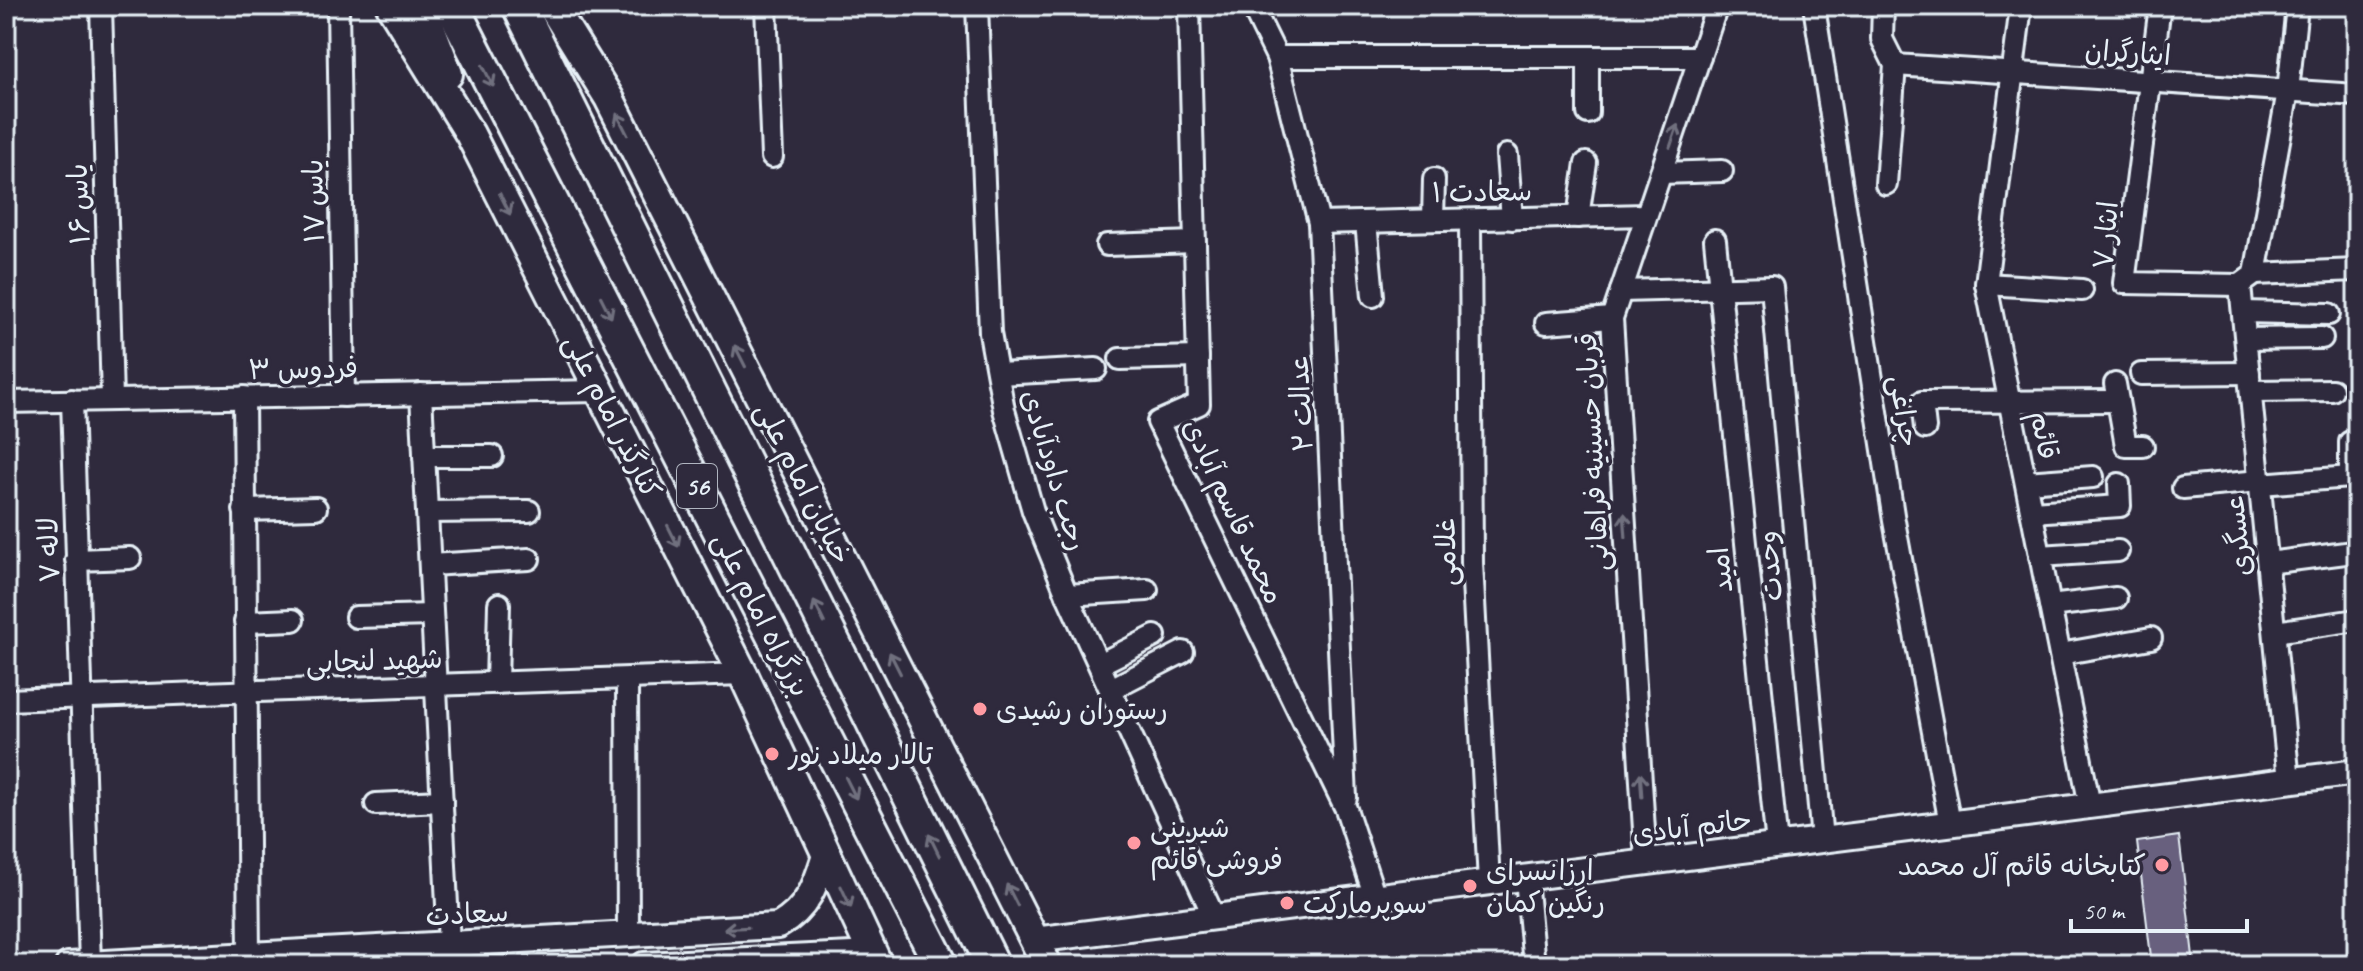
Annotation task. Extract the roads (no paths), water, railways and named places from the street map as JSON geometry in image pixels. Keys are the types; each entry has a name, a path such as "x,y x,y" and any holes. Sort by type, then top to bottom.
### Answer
{"highway":[{"name":"بزرگراه امام علی","path":"452,6 941,965"},
{"name":"بزرگراه امام علی","path":"519,6 993,965"}],"main road":[{"name":"کنارگذر امام علی","path":"391,6 470,134 743,674 875,960"},
{"path":"422,6 470,134"},
{"name":"خیابان امام علی","path":"552,6 609,98 1041,953"}],"street":[{"name":"یاس ۱۶","path":"101,6 112,400"},
{"name":"یاس ۱۷","path":"338,6 344,396"},
{"path":"766,6 772,157"},
{"name":"رجب داودآبادی","path":"977,6 990,333 1033,511 1067,595 1214,917"},
{"name":"محمد قاسم آبادی","path":"1189,6 1199,404 1158,422 1346,809 1375,897"},
{"name":"عدالت ۲","path":"1252,6 1277,57 1319,223 1346,809"},
{"name":"قربان حسینیه فراهانی","path":"1646,862 1612,318 1717,6"},
{"name":"چراغی","path":"1814,6 1894,521 1950,824"},
{"path":"1883,6 1882,39 1895,65 1886,184"},
{"name":"قائم","path":"2021,6 1986,284 2090,806"},
{"path":"2151,82 2160,6"},
{"name":"عسگری","path":"2289,781 2243,312 2288,91 2297,6"},
{"path":"1277,57 1700,57"},
{"path":"1588,58 1588,113"},
{"name":"ایثارگران","path":"1895,65 2357,95"},
{"name":"ایثار ۷","path":"2151,82 2124,283 2248,280"},
{"path":"1507,155 1512,219"},
{"path":"1578,217 1586,163"},
{"path":"1661,173 1722,171"},
{"path":"1433,220 1434,179"},
{"name":"سعادت ۱","path":"1319,223 1646,215"},
{"name":"غلامی","path":"1470,220 1472,563 1489,882"},
{"path":"1366,222 1373,296"},
{"name":"امید","path":"1715,240 1777,846"},
{"path":"1107,245 1195,242"},
{"path":"2248,280 2357,270"},
{"path":"1986,284 2082,290"},
{"name":"وحدت","path":"1719,289 1772,287 1822,840"},
{"path":"1621,291 1719,289"},
{"path":"2243,312 2329,314"},
{"path":"1546,323 1612,318"},
{"path":"2246,339 2322,338"},
{"path":"1120,359 1198,357"},
{"path":"998,374 1096,369"},
{"path":"2141,374 2332,390"},
{"name":"فردوس ۳","path":"6,402 600,391"},
{"path":"1925,428 1922,402 2010,403 2116,392 2126,446 2143,446"},
{"path":"421,394 449,944"},
{"path":"244,397 249,955"},
{"name":"لاله ۷","path":"72,400 80,698 79,964"},
{"path":"2183,488 2350,477 2350,442"},
{"path":"424,456 492,456"},
{"path":"2026,482 2093,477"},
{"path":"2032,512 2120,506 2119,484"},
{"path":"244,510 316,508"},
{"path":"427,512 529,511"},
{"path":"2040,556 2118,551"},
{"path":"2268,563 2353,552"},
{"path":"76,560 130,558"},
{"path":"430,565 529,559"},
{"path":"1067,595 1147,590"},
{"path":"2050,606 2116,598"},
{"path":"497,683 499,604"},
{"path":"356,617 432,615"},
{"path":"245,622 293,620"},
{"path":"2275,632 2350,621"},
{"path":"1100,664 1155,636"},
{"path":"2060,654 2151,638"},
{"path":"1111,689 1183,652"},
{"name":"شهید لنجابی","path":"6,700 743,674"},
{"path":"627,679 628,934"},
{"name":"حاتم آبادی","path":"1041,953 1214,917 2357,772"},
{"path":"376,804 442,801"},
{"path":"778,958 786,941 778,926 795,916 806,904 826,852"},
{"path":"1526,878 1534,965"},
{"name":"سعادت","path":"79,964 778,926"},
{"path":"644,965 778,958 875,960"}],"place":[{"name":"رستوران رشیدی","path":"980,709"},
{"name":"تالار میلاد نور","path":"772,754"},
{"name":"شیرینی فروشی قائم","path":"1134,843"},
{"name":"کتابخانه قائم آل محمد","path":"2162,865"},
{"name":"ارزانسرای رنگین کمان","path":"1470,886"},
{"name":"سوپرمارکت","path":"1287,903"}]}
